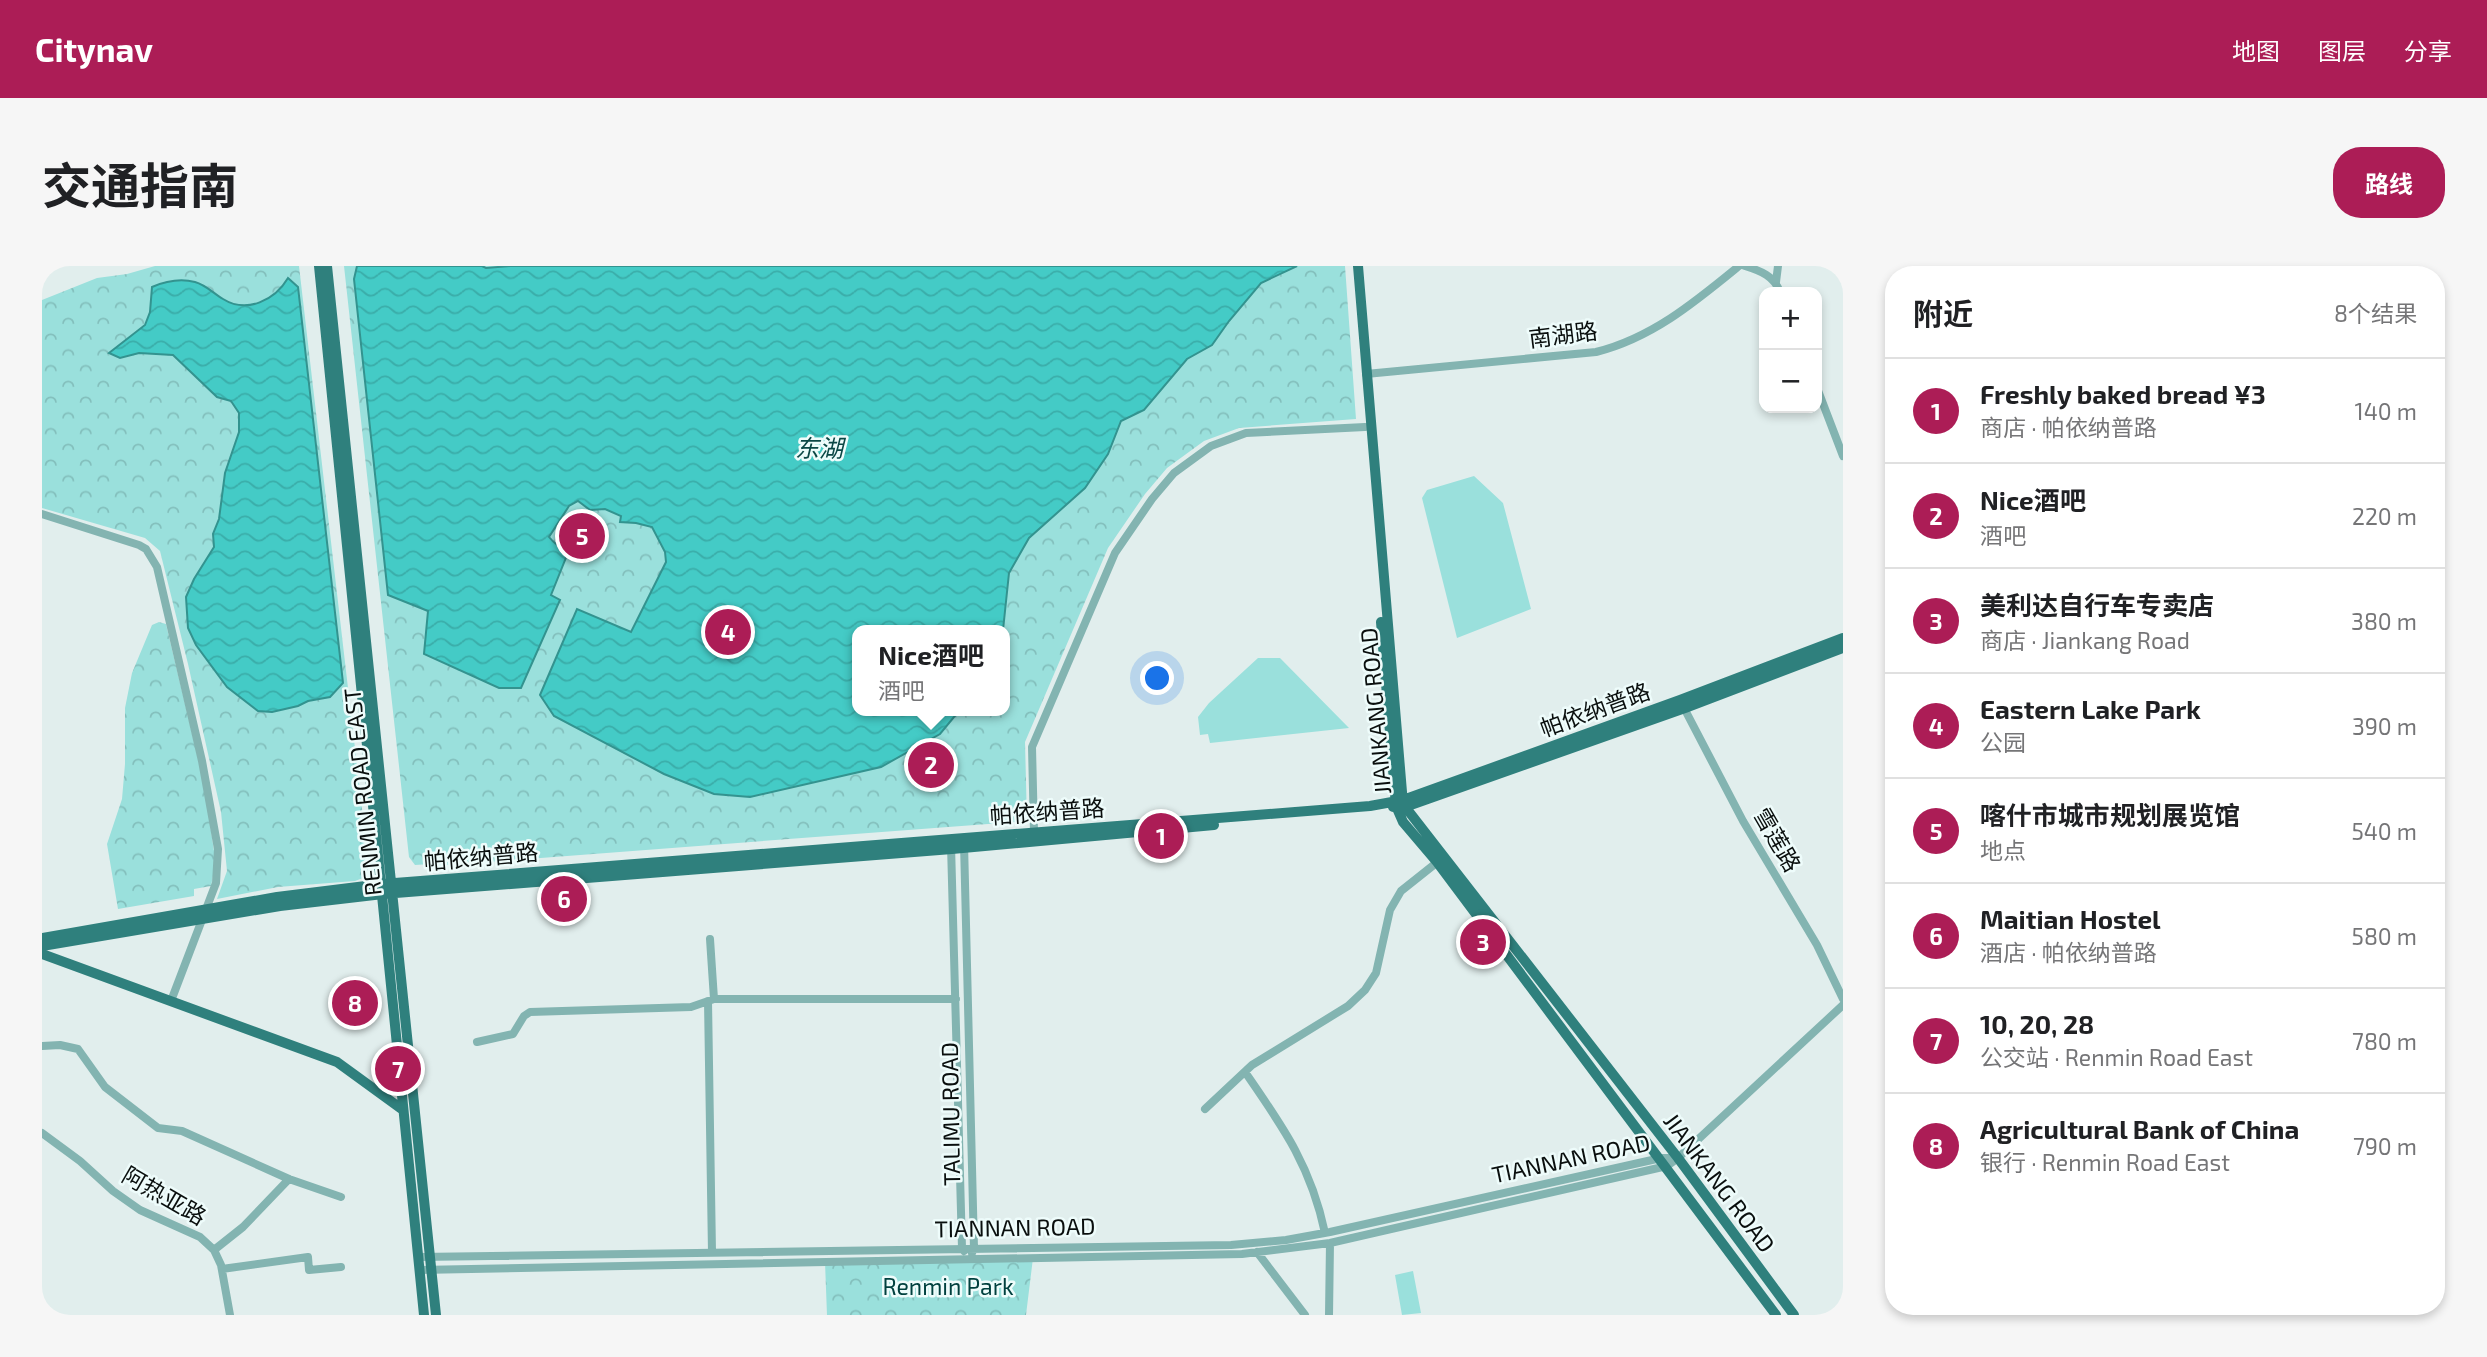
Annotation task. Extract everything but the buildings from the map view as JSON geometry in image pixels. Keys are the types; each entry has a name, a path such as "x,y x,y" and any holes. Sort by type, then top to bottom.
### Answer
{"main road":[{"name":"RENMIN ROAD EAST","path":"319,266 436,1315"},
{"name":"RENMIN ROAD EAST","path":"327,266 388,889 403,1110 424,1315"},
{"name":"JIANKANG ROAD","path":"1353,266 1365,427 1400,804 1404,822 1441,859 1678,1158 1794,1315"},
{"name":"JIANKANG ROAD","path":"1358,266 1400,804"},
{"name":"帕依纳普路","path":"1682,704 1843,638"},
{"name":"帕依纳普路","path":"388,889 964,843 1400,804 1843,649"},
{"name":"帕依纳普路","path":"964,843 1034,832 1400,804"},
{"name":"JIANKANG ROAD","path":"1441,859 1776,1315"},
{"path":"42,938 278,897 388,889"},
{"path":"42,946 388,889"},
{"path":"42,954 337,1062 403,1110"}],"street":[{"name":"南湖路","path":"1366,374 1596,352 1618,346 1662,324 1690,306 1739,266"},
{"path":"1745,266 1764,272 1778,287"},
{"path":"1776,282 1778,266"},
{"path":"1822,401 1843,456"},
{"path":"1034,832 1032,747 1115,553 1152,499 1174,473 1211,446 1246,433 1365,427"},
{"path":"42,514 139,545 146,549 157,567 202,761 218,849 216,883 171,1000"},
{"name":"雪莲路","path":"1682,704 1743,821 1817,945 1843,999"},
{"name":"TALIMU ROAD","path":"964,843 974,1248 970,1259"},
{"name":"TALIMU ROAD","path":"951,844 962,1248"},
{"path":"1205,1109 1252,1065 1348,1006 1365,990 1376,974 1390,910 1401,891 1441,859"},
{"path":"710,939 712,1252"},
{"path":"477,1042 513,1034 524,1016 530,1012 691,1007 711,1000 956,999"},
{"path":"1678,1158 1843,1005"},
{"path":"42,1045 78,1049 105,1087 158,1128 182,1131 289,1179 341,1197"},
{"path":"1245,1072 1286,1131 1300,1158 1319,1207 1325,1233"},
{"name":"阿热亚路","path":"42,1133 139,1210 200,1237 214,1250 222,1269 230,1315"},
{"name":"TIANNAN ROAD","path":"419,1270 1257,1252 1330,1243 1678,1158"},
{"name":"TIANNAN ROAD","path":"418,1257 1231,1245 1325,1233 1664,1162"},
{"path":"214,1250 243,1227 289,1179"},
{"path":"1329,1315 1330,1243"},
{"path":"962,1248 970,1259"},
{"path":"1257,1252 1305,1315"},
{"path":"222,1269 308,1257 309,1270 341,1267"}],"green space":[{"path":"155,266 299,266 369,869 363,878 355,881 278,887 217,899 227,871 221,812 160,551 145,538 42,508 42,300 97,278 127,274"},
{"name":"东湖","path":"344,266 1345,266 1356,419 1239,428 1204,441 1167,468 1145,494 1108,548 1025,742 1027,821 434,866 415,865 409,857"},
{"path":"1474,476 1503,503 1531,609 1457,638 1422,498 1427,490"},
{"path":"159,622 166,624 204,784 215,866 211,886 194,889 194,896 118,909 107,844 122,799 125,708 132,673 152,625"},
{"path":"1258,658 1280,658 1349,728 1210,743 1208,734 1200,735 1198,717 1209,703"},
{"name":"Renmin Park","path":"1033,1258 1026,1315 827,1315 825,1262"},
{"path":"1413,1271 1421,1313 1402,1315 1395,1275"}],"water":[{"name":"东湖","path":"357,266 1297,266 1261,283 1212,345 1187,359 1144,410 1121,421 1108,454 1085,488 1029,538 1009,573 1004,625 852,625 852,716 955,716 940,734 881,767 750,797 714,794 664,774 554,716 540,695 577,609 631,632 666,562 665,552 652,527 620,522 621,516 605,509 590,510 578,501 569,506 549,537 567,555 551,595 560,600 521,688 499,688 424,654 428,611 388,595 354,279"},
{"path":"288,278 298,287 343,683 330,697 272,712 258,711 227,687 196,645 188,628 186,597 214,547 213,534 219,519 225,473 239,432 239,413 231,401 217,397 173,355 139,353 120,358 109,353 145,325 150,312 152,287 173,281 195,282 232,303 251,305 276,293"}],"place":[{"name":"喀什市城市规划展览馆","path":"582,536"},
{"name":"Eastern Lake Park","path":"728,632"},
{"name":"Nice酒吧","path":"931,765"},
{"name":"Freshly baked bread ¥3","path":"1161,836"},
{"name":"Maitian Hostel","path":"564,899"},
{"name":"美利达自行车专卖店","path":"1483,942"},
{"name":"Agricultural Bank of China","path":"355,1003"},
{"name":"10, 20, 28","path":"398,1069"}]}
